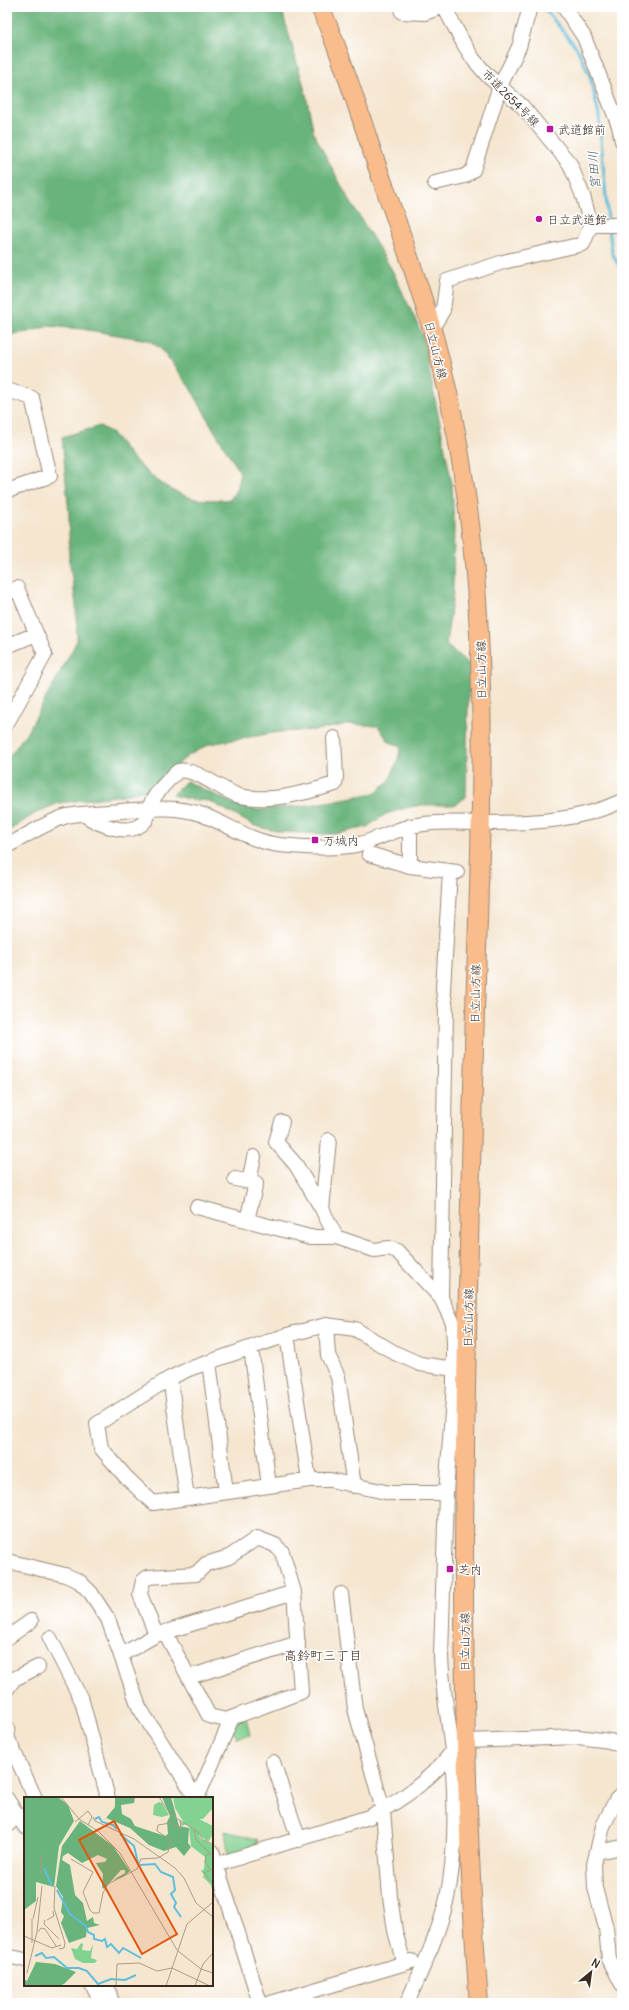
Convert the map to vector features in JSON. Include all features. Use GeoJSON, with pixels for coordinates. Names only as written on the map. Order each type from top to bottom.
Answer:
{"type":"FeatureCollection","features":[{"type":"Feature","properties":{"kind":"main road","name":"日立山方線"},"geometry":{"type":"LineString","coordinates":[[320,7],[395,216],[432,328],[450,408],[472,540],[481,662],[480,823],[460,1370],[464,1621],[458,1747],[479,2003]]}},
{"type":"Feature","properties":{"kind":"street"},"geometry":{"type":"LineString","coordinates":[[402,12],[425,13],[441,7]]}},
{"type":"Feature","properties":{"kind":"street","name":"市道2654号線"},"geometry":{"type":"LineString","coordinates":[[444,7],[474,60],[487,75],[534,119],[570,164],[595,225]]}},
{"type":"Feature","properties":{"kind":"street"},"geometry":{"type":"LineString","coordinates":[[435,183],[465,176],[473,170],[500,86],[519,47],[530,7]]}},
{"type":"Feature","properties":{"kind":"street"},"geometry":{"type":"LineString","coordinates":[[564,7],[584,37],[619,126],[622,141]]}},
{"type":"Feature","properties":{"kind":"street"},"geometry":{"type":"LineString","coordinates":[[432,328],[443,310],[447,281],[503,262],[583,244],[595,225],[619,225]]}},
{"type":"Feature","properties":{"kind":"street"},"geometry":{"type":"LineString","coordinates":[[7,390],[32,398],[50,476],[7,491]]}},
{"type":"Feature","properties":{"kind":"street"},"geometry":{"type":"LineString","coordinates":[[7,593],[17,588],[45,654],[7,723]]}},
{"type":"Feature","properties":{"kind":"street"},"geometry":{"type":"LineString","coordinates":[[7,646],[36,634]]}},
{"type":"Feature","properties":{"kind":"street"},"geometry":{"type":"LineString","coordinates":[[7,698],[25,690]]}},
{"type":"Feature","properties":{"kind":"street"},"geometry":{"type":"LineString","coordinates":[[149,809],[153,799],[178,771],[183,770],[194,773],[224,790],[257,799],[276,799],[335,784],[334,738]]}},
{"type":"Feature","properties":{"kind":"street"},"geometry":{"type":"LineString","coordinates":[[7,846],[53,822],[68,816],[149,809],[170,808],[186,810],[204,816],[254,839],[280,845],[347,846],[368,841],[410,826],[441,822],[523,822],[564,819],[597,811],[622,801]]}},
{"type":"Feature","properties":{"kind":"street"},"geometry":{"type":"LineString","coordinates":[[410,826],[410,866]]}},
{"type":"Feature","properties":{"kind":"street"},"geometry":{"type":"LineString","coordinates":[[370,854],[410,866],[453,872],[443,989],[446,1010],[441,1298]]}},
{"type":"Feature","properties":{"kind":"street"},"geometry":{"type":"LineString","coordinates":[[282,1122],[276,1142],[296,1165],[322,1209],[336,1237]]}},
{"type":"Feature","properties":{"kind":"street"},"geometry":{"type":"LineString","coordinates":[[322,1209],[329,1140]]}},
{"type":"Feature","properties":{"kind":"street"},"geometry":{"type":"LineString","coordinates":[[249,1182],[254,1157]]}},
{"type":"Feature","properties":{"kind":"street"},"geometry":{"type":"LineString","coordinates":[[235,1179],[256,1183],[247,1220]]}},
{"type":"Feature","properties":{"kind":"street"},"geometry":{"type":"LineString","coordinates":[[197,1207],[310,1237],[336,1237],[374,1250],[388,1248],[397,1251],[441,1298],[453,1323],[460,1370],[446,1493],[442,1677],[458,1747],[453,1857],[443,1913],[407,2003]]}},
{"type":"Feature","properties":{"kind":"street"},"geometry":{"type":"LineString","coordinates":[[446,1493],[390,1493],[330,1480],[309,1480],[153,1503],[125,1476],[101,1448],[97,1424],[170,1378],[209,1362],[287,1335],[326,1325],[355,1329],[410,1361],[460,1370]]}},
{"type":"Feature","properties":{"kind":"street"},"geometry":{"type":"LineString","coordinates":[[326,1325],[328,1355],[338,1377],[354,1486]]}},
{"type":"Feature","properties":{"kind":"street"},"geometry":{"type":"LineString","coordinates":[[287,1335],[309,1480]]}},
{"type":"Feature","properties":{"kind":"street"},"geometry":{"type":"LineString","coordinates":[[251,1348],[269,1486]]}},
{"type":"Feature","properties":{"kind":"street"},"geometry":{"type":"LineString","coordinates":[[209,1362],[226,1492]]}},
{"type":"Feature","properties":{"kind":"street"},"geometry":{"type":"LineString","coordinates":[[170,1378],[187,1498]]}},
{"type":"Feature","properties":{"kind":"street"},"geometry":{"type":"LineString","coordinates":[[257,1538],[275,1545],[282,1552],[294,1592],[301,1692],[226,1720],[209,1716],[189,1677],[160,1633],[140,1594],[143,1581],[148,1577],[196,1574],[206,1564],[229,1557],[257,1538]]}},
{"type":"Feature","properties":{"kind":"street"},"geometry":{"type":"LineString","coordinates":[[7,1561],[49,1571],[79,1581],[91,1593],[108,1619],[140,1707],[195,1797]]}},
{"type":"Feature","properties":{"kind":"street"},"geometry":{"type":"LineString","coordinates":[[122,1655],[160,1633],[294,1592]]}},
{"type":"Feature","properties":{"kind":"street"},"geometry":{"type":"LineString","coordinates":[[341,1594],[355,1709],[383,1810],[390,1897],[395,1931],[404,1964]]}},
{"type":"Feature","properties":{"kind":"street"},"geometry":{"type":"LineString","coordinates":[[443,1620],[464,1621]]}},
{"type":"Feature","properties":{"kind":"street"},"geometry":{"type":"LineString","coordinates":[[7,1638],[31,1621]]}},
{"type":"Feature","properties":{"kind":"street"},"geometry":{"type":"LineString","coordinates":[[50,1638],[82,1701],[108,1797]]}},
{"type":"Feature","properties":{"kind":"street"},"geometry":{"type":"LineString","coordinates":[[189,1677],[298,1643]]}},
{"type":"Feature","properties":{"kind":"street"},"geometry":{"type":"LineString","coordinates":[[7,1689],[14,1679],[38,1667]]}},
{"type":"Feature","properties":{"kind":"street"},"geometry":{"type":"LineString","coordinates":[[196,1797],[232,1718]]}},
{"type":"Feature","properties":{"kind":"street"},"geometry":{"type":"LineString","coordinates":[[7,1729],[8,1739],[35,1797]]}},
{"type":"Feature","properties":{"kind":"street"},"geometry":{"type":"LineString","coordinates":[[260,2003],[214,1866],[369,1817],[406,1796],[430,1776],[458,1747],[578,1737],[610,1741],[622,1746]]}},
{"type":"Feature","properties":{"kind":"street"},"geometry":{"type":"LineString","coordinates":[[273,1762],[299,1840]]}},
{"type":"Feature","properties":{"kind":"street"},"geometry":{"type":"LineString","coordinates":[[622,1794],[616,1800],[603,1826],[594,1864],[595,1888],[606,1928],[609,1959],[622,1984]]}},
{"type":"Feature","properties":{"kind":"street"},"geometry":{"type":"LineString","coordinates":[[7,1799],[23,1822],[7,1826]]}},
{"type":"Feature","properties":{"kind":"street"},"geometry":{"type":"LineString","coordinates":[[597,1852],[622,1847]]}},
{"type":"Feature","properties":{"kind":"street"},"geometry":{"type":"LineString","coordinates":[[7,1956],[24,1960]]}},
{"type":"Feature","properties":{"kind":"street"},"geometry":{"type":"LineString","coordinates":[[271,2003],[426,1957]]}},
{"type":"Feature","properties":{"kind":"street"},"geometry":{"type":"LineString","coordinates":[[93,1986],[103,2003]]}},
{"type":"Feature","properties":{"kind":"street"},"geometry":{"type":"LineString","coordinates":[[107,1986],[112,2003]]}},
{"type":"Feature","properties":{"kind":"green space"},"geometry":{"type":"Polygon","coordinates":[[[7,7],[281,7],[306,94],[314,134],[347,196],[392,270],[422,334],[452,484],[454,527],[453,594],[446,645],[469,664],[466,797],[454,805],[421,805],[406,808],[386,814],[367,827],[336,834],[321,834],[280,832],[255,826],[209,801],[189,799],[172,795],[186,781],[236,805],[257,810],[310,805],[375,793],[389,781],[398,760],[401,746],[389,742],[378,726],[349,724],[317,730],[279,732],[210,744],[189,755],[147,790],[123,795],[59,803],[36,813],[7,832],[7,760],[29,729],[77,641],[76,605],[69,557],[69,515],[62,437],[100,426],[114,436],[136,462],[150,475],[166,487],[197,499],[230,500],[236,490],[240,472],[191,389],[160,348],[148,340],[82,329],[49,326],[28,332],[7,335],[7,7]]]}},
{"type":"Feature","properties":{"kind":"green space"},"geometry":{"type":"Polygon","coordinates":[[[245,1713],[250,1735],[236,1738],[236,1733],[227,1730],[245,1713]]]}},
{"type":"Feature","properties":{"kind":"green space"},"geometry":{"type":"Polygon","coordinates":[[[225,1831],[257,1839],[259,1846],[229,1856],[225,1831]]]}},
{"type":"Feature","properties":{"kind":"waterway","name":"宮田川"},"geometry":{"type":"LineString","coordinates":[[543,7],[577,48],[590,76],[599,116],[608,221]]}},
{"type":"Feature","properties":{"kind":"waterway","name":"宮田川"},"geometry":{"type":"LineString","coordinates":[[609,228],[612,253],[622,272]]}},
{"type":"Feature","properties":{"kind":"place","name":"武道館前"},"geometry":{"type":"Point","coordinates":[550,129]}},
{"type":"Feature","properties":{"kind":"place","name":"日立武道館"},"geometry":{"type":"Point","coordinates":[539,219]}},
{"type":"Feature","properties":{"kind":"place","name":"万城内"},"geometry":{"type":"Point","coordinates":[315,840]}},
{"type":"Feature","properties":{"kind":"place","name":"芝内"},"geometry":{"type":"Point","coordinates":[450,1569]}},
{"type":"Feature","properties":{"kind":"district","name":"高鈴町三丁目"},"geometry":{"type":"Point","coordinates":[323,1655]}}]}
